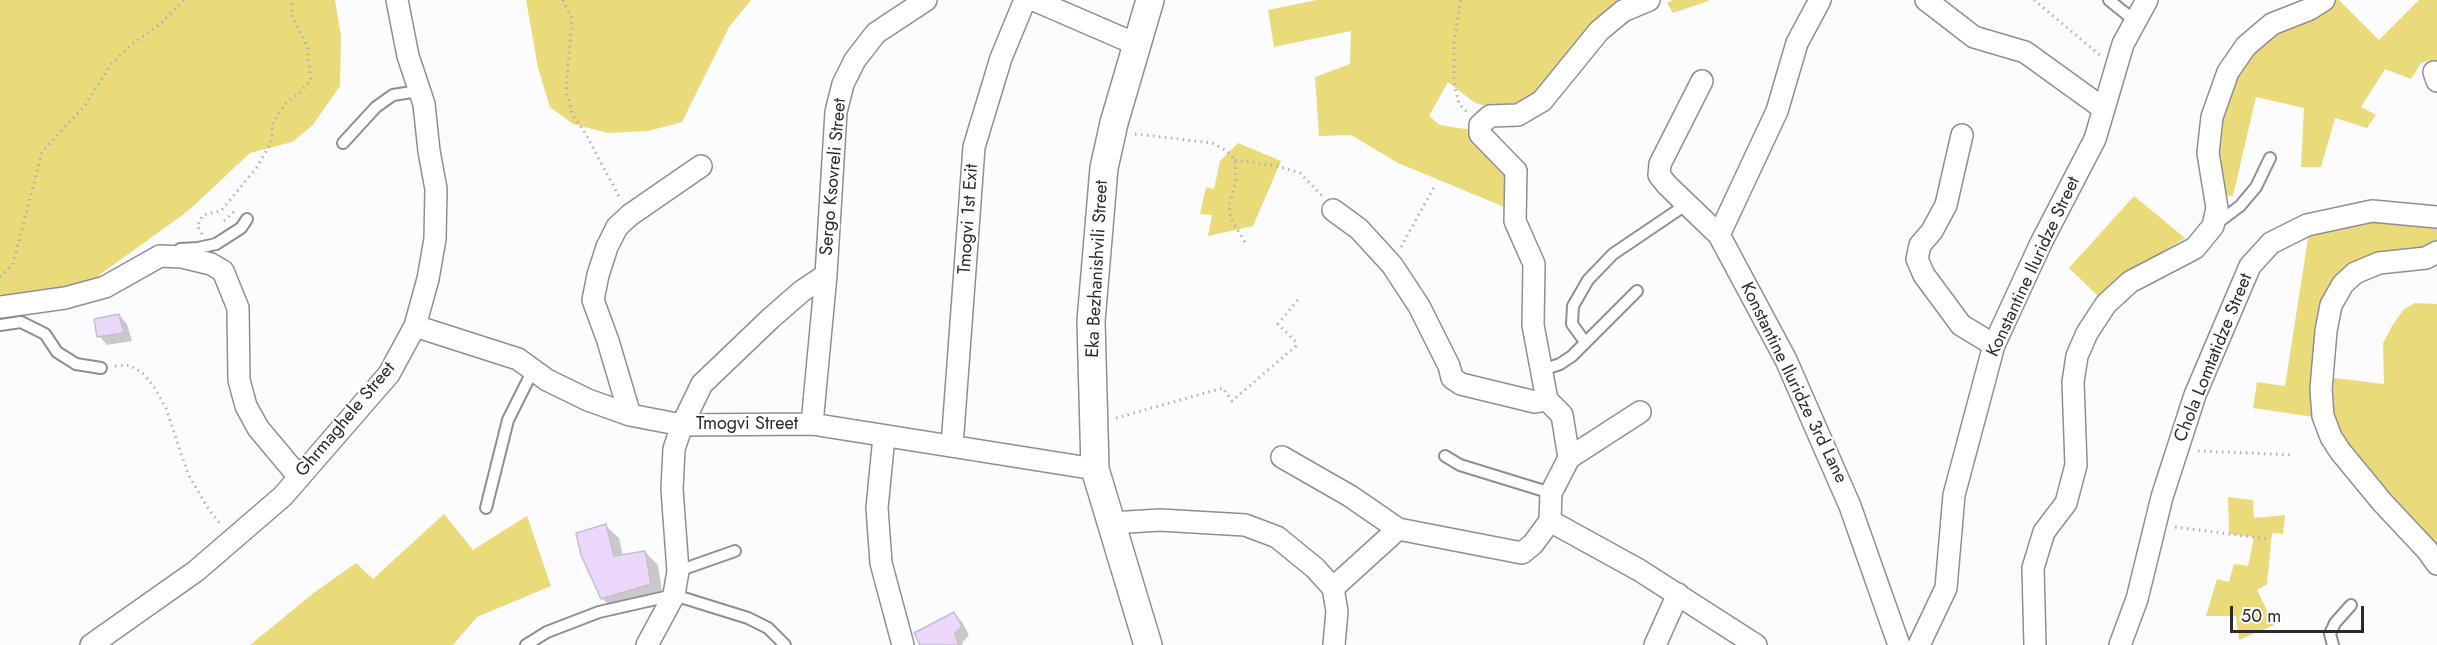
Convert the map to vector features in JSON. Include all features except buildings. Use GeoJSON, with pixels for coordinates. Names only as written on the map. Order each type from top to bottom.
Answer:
{"type":"FeatureCollection","features":[{"type":"Feature","properties":{"kind":"street","name":"Ghrmaghele Street"},"geometry":{"type":"LineString","coordinates":[[91,645],[196,571],[283,496],[389,374],[415,326],[428,279],[435,239],[436,189],[424,104],[408,56],[397,0]]}},
{"type":"Feature","properties":{"kind":"street","name":"Sergo Ksovreli Street"},"geometry":{"type":"LineString","coordinates":[[647,645],[674,595],[678,571],[672,489],[674,449],[682,425],[702,384],[771,318],[802,291],[826,275],[836,112],[843,84],[855,60],[876,33],[926,0]]}},
{"type":"Feature","properties":{"kind":"street","name":"Tmogvi 1st Exit"},"geometry":{"type":"LineString","coordinates":[[952,446],[974,147],[1001,58],[1025,0]]}},
{"type":"Feature","properties":{"kind":"street"},"geometry":{"type":"LineString","coordinates":[[1034,0],[1138,45]]}},
{"type":"Feature","properties":{"kind":"street","name":"Eka Bezhanishvili Street"},"geometry":{"type":"LineString","coordinates":[[1148,645],[1095,469],[1091,321],[1104,168],[1112,131],[1150,0]]}},
{"type":"Feature","properties":{"kind":"street"},"geometry":{"type":"LineString","coordinates":[[1569,458],[1562,415],[1547,400],[1533,325],[1534,264],[1515,221],[1516,171],[1480,134],[1480,125],[1490,116],[1518,115],[1542,101],[1599,31],[1623,11],[1649,0]]}},
{"type":"Feature","properties":{"kind":"street"},"geometry":{"type":"LineString","coordinates":[[1719,235],[1777,111],[1797,43],[1820,0]]}},
{"type":"Feature","properties":{"kind":"street"},"geometry":{"type":"LineString","coordinates":[[1926,0],[1974,37],[2025,52],[2104,109]]}},
{"type":"Feature","properties":{"kind":"street","name":"Konstantine Iluridze Street"},"geometry":{"type":"LineString","coordinates":[[1919,645],[1946,588],[1954,495],[1994,345],[2041,243],[2095,139],[2123,45],[2146,0]]}},
{"type":"Feature","properties":{"kind":"street"},"geometry":{"type":"LineString","coordinates":[[2035,645],[2033,568],[2044,532],[2066,503],[2076,465],[2073,382],[2077,356],[2087,333],[2106,304],[2130,282],[2195,248],[2213,226],[2217,208],[2208,153],[2212,117],[2228,72],[2246,46],[2272,24],[2310,9],[2324,0]]}},
{"type":"Feature","properties":{"kind":"street","name":"Konstantine Iluridze 3rd Lane"},"geometry":{"type":"LineString","coordinates":[[1702,81],[1660,164],[1659,175],[1719,235],[1786,360],[1850,506],[1899,645]]}},
{"type":"Feature","properties":{"kind":"street"},"geometry":{"type":"LineString","coordinates":[[1962,135],[1946,205],[1932,231],[1920,245],[1917,258],[1924,275],[1961,325],[1994,345]]}},
{"type":"Feature","properties":{"kind":"street"},"geometry":{"type":"LineString","coordinates":[[630,415],[593,300],[607,247],[617,227],[630,215],[701,166]]}},
{"type":"Feature","properties":{"kind":"street"},"geometry":{"type":"LineString","coordinates":[[1333,210],[1359,229],[1392,265],[1419,306],[1449,366],[1452,378],[1461,384],[1534,402],[1547,400]]}},
{"type":"Feature","properties":{"kind":"street","name":"Chola Lomtatidze Street"},"geometry":{"type":"LineString","coordinates":[[2120,645],[2137,599],[2155,525],[2195,395],[2250,266],[2271,243],[2307,225],[2372,211],[2437,217]]}},
{"type":"Feature","properties":{"kind":"street"},"geometry":{"type":"LineString","coordinates":[[2437,252],[2426,258],[2379,262],[2355,273],[2343,284],[2331,305],[2327,322],[2321,389],[2323,416],[2331,437],[2340,451],[2437,564]]}},
{"type":"Feature","properties":{"kind":"street"},"geometry":{"type":"LineString","coordinates":[[0,307],[65,297],[105,287],[160,256],[182,257],[211,264],[223,271],[238,308],[239,380],[246,406],[258,428],[299,477]]}},
{"type":"Feature","properties":{"kind":"street"},"geometry":{"type":"LineString","coordinates":[[812,424],[826,275]]}},
{"type":"Feature","properties":{"kind":"street","name":"Tmogvi Street"},"geometry":{"type":"LineString","coordinates":[[415,326],[518,358],[547,380],[588,400],[630,415],[682,425],[812,424],[1095,469]]}},
{"type":"Feature","properties":{"kind":"street"},"geometry":{"type":"LineString","coordinates":[[1282,457],[1350,496],[1398,529],[1522,553],[1550,521],[1551,493],[1569,458],[1640,412]]}},
{"type":"Feature","properties":{"kind":"street"},"geometry":{"type":"LineString","coordinates":[[884,437],[877,508],[881,563],[903,645]]}},
{"type":"Feature","properties":{"kind":"street"},"geometry":{"type":"LineString","coordinates":[[1111,523],[1160,520],[1245,525],[1277,537],[1315,568],[1333,588],[1336,611],[1334,645]]}},
{"type":"Feature","properties":{"kind":"street"},"geometry":{"type":"LineString","coordinates":[[1550,521],[1639,570],[1756,645]]}},
{"type":"Feature","properties":{"kind":"street"},"geometry":{"type":"LineString","coordinates":[[1333,588],[1398,529]]}},
{"type":"Feature","properties":{"kind":"street"},"geometry":{"type":"LineString","coordinates":[[1655,645],[1678,594]]}},
{"type":"Feature","properties":{"kind":"lane"},"geometry":{"type":"LineString","coordinates":[[2109,0],[2135,21]]}},
{"type":"Feature","properties":{"kind":"lane"},"geometry":{"type":"LineString","coordinates":[[343,143],[376,107],[393,95],[418,91]]}},
{"type":"Feature","properties":{"kind":"lane"},"geometry":{"type":"LineString","coordinates":[[2213,226],[2240,206],[2256,187],[2270,158]]}},
{"type":"Feature","properties":{"kind":"lane"},"geometry":{"type":"LineString","coordinates":[[1585,342],[1572,324],[1574,306],[1588,280],[1613,254],[1687,204]]}},
{"type":"Feature","properties":{"kind":"lane"},"geometry":{"type":"LineString","coordinates":[[160,256],[178,249],[216,244],[241,228],[247,219]]}},
{"type":"Feature","properties":{"kind":"lane"},"geometry":{"type":"LineString","coordinates":[[1542,370],[1560,364],[1637,291]]}},
{"type":"Feature","properties":{"kind":"lane"},"geometry":{"type":"LineString","coordinates":[[0,325],[21,322],[45,334],[57,352],[76,364],[101,368]]}},
{"type":"Feature","properties":{"kind":"lane"},"geometry":{"type":"LineString","coordinates":[[486,508],[508,420],[533,370]]}},
{"type":"Feature","properties":{"kind":"lane"},"geometry":{"type":"LineString","coordinates":[[1445,456],[1460,465],[1551,493]]}},
{"type":"Feature","properties":{"kind":"lane"},"geometry":{"type":"LineString","coordinates":[[678,571],[735,551]]}},
{"type":"Feature","properties":{"kind":"lane"},"geometry":{"type":"LineString","coordinates":[[526,645],[547,632],[599,612],[674,595],[748,618],[768,628],[785,645]]}},
{"type":"Feature","properties":{"kind":"lane"},"geometry":{"type":"LineString","coordinates":[[2334,645],[2330,634],[2335,623],[2351,605]]}},
{"type":"Feature","properties":{"kind":"path"},"geometry":{"type":"LineString","coordinates":[[0,277],[13,264],[42,152],[85,105],[112,63],[132,44],[160,24],[184,0]]}},
{"type":"Feature","properties":{"kind":"path"},"geometry":{"type":"LineString","coordinates":[[210,232],[203,234],[196,226],[203,215],[221,211],[257,167],[271,143],[273,123],[286,103],[300,93],[311,79],[307,46],[292,16],[291,0]]}},
{"type":"Feature","properties":{"kind":"path"},"geometry":{"type":"LineString","coordinates":[[563,0],[572,19],[566,90],[573,116],[584,130],[630,215]]}},
{"type":"Feature","properties":{"kind":"path"},"geometry":{"type":"LineString","coordinates":[[1461,0],[1454,41],[1454,83],[1459,104],[1480,125]]}},
{"type":"Feature","properties":{"kind":"path"},"geometry":{"type":"LineString","coordinates":[[2034,0],[2116,69]]}},
{"type":"Feature","properties":{"kind":"path"},"geometry":{"type":"LineString","coordinates":[[1112,131],[1212,143],[1227,151],[1235,160],[1236,182],[1228,205],[1233,225],[1246,244]]}},
{"type":"Feature","properties":{"kind":"path"},"geometry":{"type":"LineString","coordinates":[[1235,160],[1300,172],[1333,210]]}},
{"type":"Feature","properties":{"kind":"path"},"geometry":{"type":"LineString","coordinates":[[1392,265],[1434,187]]}},
{"type":"Feature","properties":{"kind":"path"},"geometry":{"type":"LineString","coordinates":[[224,222],[229,215],[240,208],[248,211],[247,219]]}},
{"type":"Feature","properties":{"kind":"path"},"geometry":{"type":"LineString","coordinates":[[1094,424],[1222,388],[1232,401],[1296,346],[1295,340],[1278,324],[1300,297]]}},
{"type":"Feature","properties":{"kind":"path"},"geometry":{"type":"LineString","coordinates":[[101,368],[129,365],[144,374],[166,408],[188,474],[207,508],[233,539]]}},
{"type":"Feature","properties":{"kind":"path"},"geometry":{"type":"LineString","coordinates":[[2178,450],[2294,455]]}},
{"type":"Feature","properties":{"kind":"path"},"geometry":{"type":"LineString","coordinates":[[2155,525],[2268,538]]}},
{"type":"Feature","properties":{"kind":"shaded area"},"geometry":{"type":"Polygon","coordinates":[[[0,0],[335,0],[341,36],[340,86],[312,126],[292,142],[250,153],[188,211],[91,281],[0,301],[0,0]]]}},
{"type":"Feature","properties":{"kind":"shaded area"},"geometry":{"type":"Polygon","coordinates":[[[526,0],[751,0],[729,27],[682,122],[648,131],[608,133],[573,124],[550,107],[538,68],[526,0]]]}},
{"type":"Feature","properties":{"kind":"shaded area"},"geometry":{"type":"Polygon","coordinates":[[[1317,0],[1623,0],[1610,7],[1537,93],[1520,104],[1494,108],[1475,103],[1448,82],[1429,116],[1440,125],[1471,130],[1513,172],[1507,208],[1398,163],[1351,135],[1319,136],[1315,77],[1350,64],[1351,31],[1274,47],[1268,10],[1317,0]]]}},
{"type":"Feature","properties":{"kind":"shaded area"},"geometry":{"type":"Polygon","coordinates":[[[1673,0],[1711,0],[1673,13],[1667,3],[1673,0]]]}},
{"type":"Feature","properties":{"kind":"shaded area"},"geometry":{"type":"Polygon","coordinates":[[[2334,0],[2339,0],[2379,40],[2419,0],[2437,0],[2437,63],[2430,60],[2421,63],[2411,79],[2385,69],[2361,107],[2376,115],[2367,128],[2335,118],[2321,167],[2301,167],[2304,108],[2256,97],[2233,196],[2223,195],[2216,151],[2217,121],[2230,88],[2265,37],[2334,0]]]}},
{"type":"Feature","properties":{"kind":"shaded area"},"geometry":{"type":"Polygon","coordinates":[[[1238,143],[1281,161],[1253,226],[1208,236],[1212,215],[1200,214],[1206,187],[1214,189],[1220,161],[1238,143]]]}},
{"type":"Feature","properties":{"kind":"shaded area"},"geometry":{"type":"Polygon","coordinates":[[[2134,196],[2185,238],[2114,281],[2098,296],[2069,268],[2134,196]]]}},
{"type":"Feature","properties":{"kind":"shaded area"},"geometry":{"type":"Polygon","coordinates":[[[2368,217],[2430,223],[2437,228],[2437,246],[2377,256],[2320,317],[2311,374],[2314,417],[2253,408],[2257,382],[2285,386],[2309,232],[2368,217]]]}},
{"type":"Feature","properties":{"kind":"shaded area"},"geometry":{"type":"Polygon","coordinates":[[[2415,303],[2437,304],[2437,554],[2337,437],[2327,377],[2384,384],[2383,343],[2404,309],[2415,303]]]}},
{"type":"Feature","properties":{"kind":"shaded area"},"geometry":{"type":"Polygon","coordinates":[[[2228,497],[2253,500],[2254,518],[2285,515],[2283,534],[2272,533],[2267,584],[2257,590],[2274,625],[2239,640],[2236,616],[2206,616],[2217,579],[2229,582],[2234,564],[2248,566],[2254,537],[2229,534],[2228,497]]]}},
{"type":"Feature","properties":{"kind":"shaded area"},"geometry":{"type":"Polygon","coordinates":[[[444,514],[473,550],[527,516],[551,586],[477,617],[453,645],[250,645],[315,592],[356,563],[373,579],[444,514]]]}}]}
